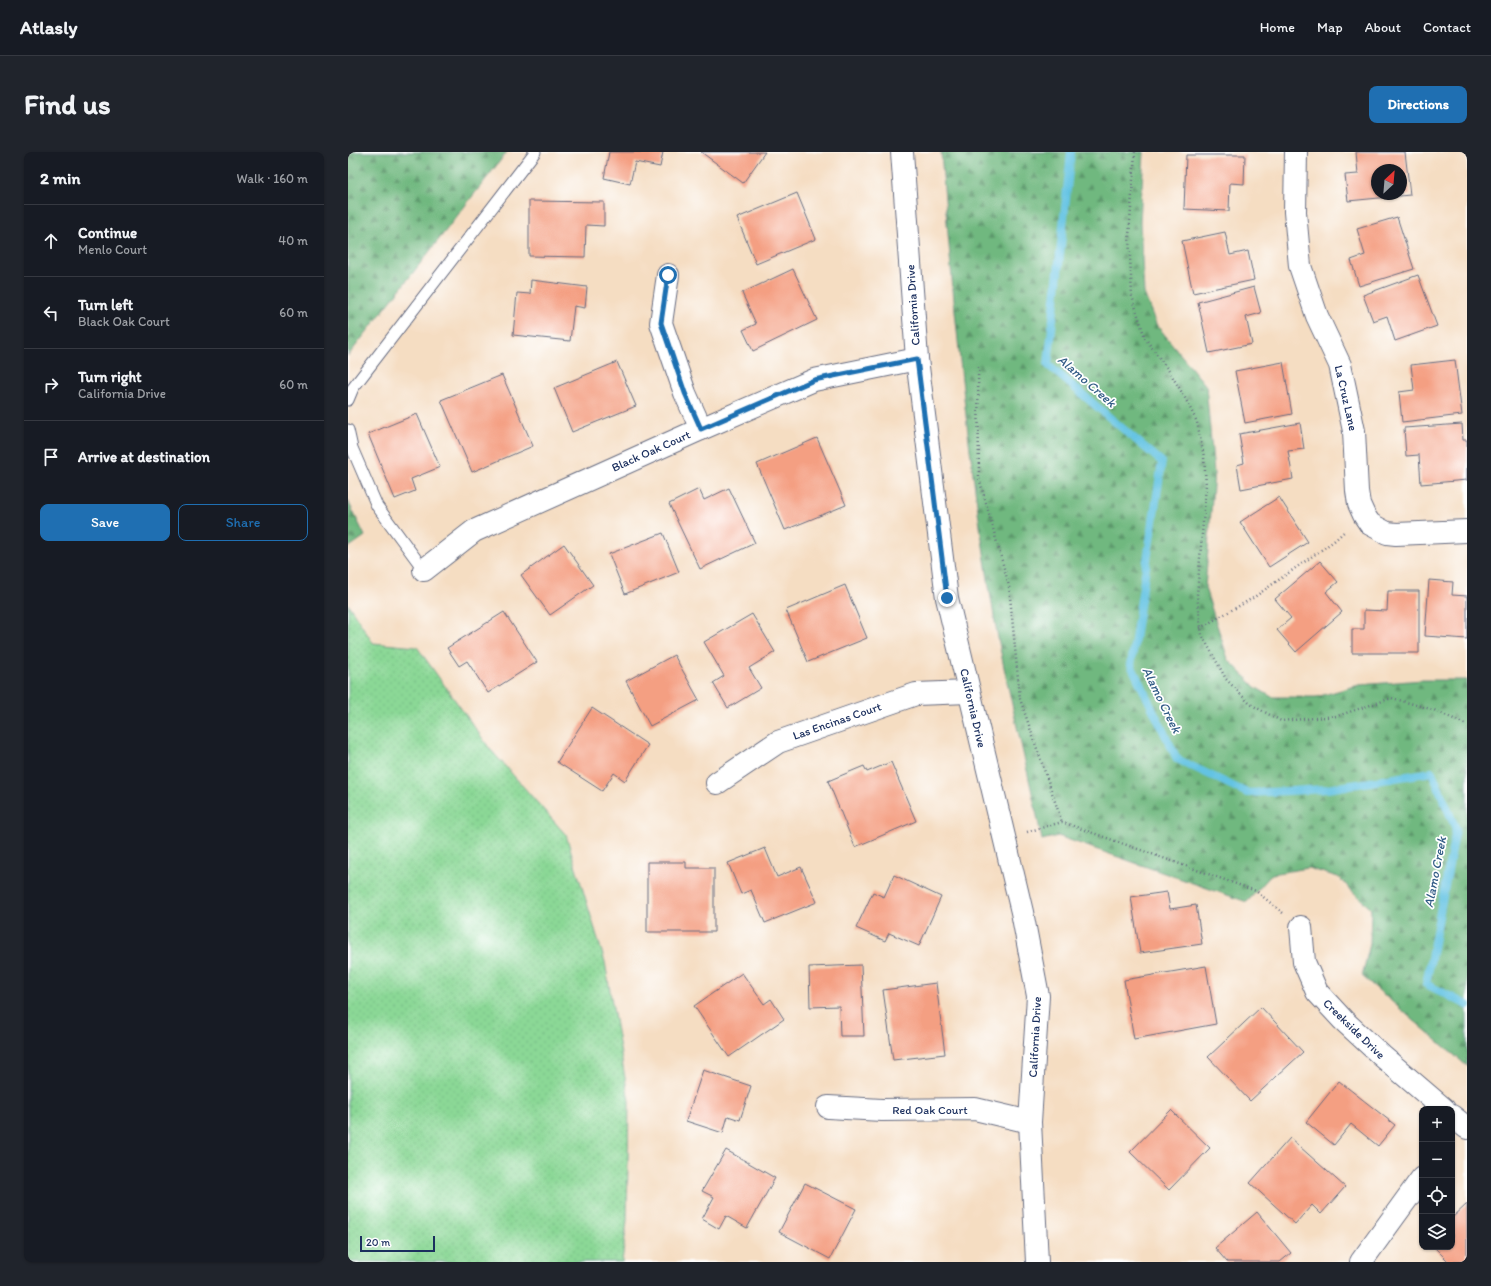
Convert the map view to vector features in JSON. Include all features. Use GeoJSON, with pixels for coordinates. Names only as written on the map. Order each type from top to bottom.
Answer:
{"type":"FeatureCollection","features":[{"type":"Feature","properties":{"kind":"street","name":"California Drive"},"geometry":{"type":"LineString","coordinates":[[902,152],[917,359],[947,598],[1022,912],[1038,996],[1030,1122],[1037,1262]]}},
{"type":"Feature","properties":{"kind":"street","name":"La Cruz Lane"},"geometry":{"type":"LineString","coordinates":[[1296,152],[1295,212],[1300,266],[1317,316],[1340,365],[1354,431],[1359,504],[1370,524],[1387,533],[1396,534],[1467,531]]}},
{"type":"Feature","properties":{"kind":"street"},"geometry":{"type":"LineString","coordinates":[[668,275],[661,323],[685,393],[701,429]]}},
{"type":"Feature","properties":{"kind":"street","name":"Black Oak Court"},"geometry":{"type":"LineString","coordinates":[[424,570],[474,531],[814,380],[917,359]]}},
{"type":"Feature","properties":{"kind":"street","name":"Las Encinas Court"},"geometry":{"type":"LineString","coordinates":[[717,783],[778,742],[916,694],[969,692]]}},
{"type":"Feature","properties":{"kind":"street","name":"Creekside Drive"},"geometry":{"type":"LineString","coordinates":[[1301,926],[1304,962],[1317,992],[1343,1020],[1440,1106]]}},
{"type":"Feature","properties":{"kind":"street","name":"Red Oak Court"},"geometry":{"type":"LineString","coordinates":[[828,1107],[882,1110],[975,1109],[1030,1122]]}},
{"type":"Feature","properties":{"kind":"street"},"geometry":{"type":"LineString","coordinates":[[1361,1262],[1419,1182]]}},
{"type":"Feature","properties":{"kind":"lane"},"geometry":{"type":"LineString","coordinates":[[348,400],[353,388],[535,152]]}},
{"type":"Feature","properties":{"kind":"lane"},"geometry":{"type":"LineString","coordinates":[[348,430],[352,448],[377,506],[424,570]]}},
{"type":"Feature","properties":{"kind":"path"},"geometry":{"type":"LineString","coordinates":[[1135,152],[1129,236],[1132,296],[1145,338],[1169,371],[1197,422],[1204,457],[1206,485],[1197,595],[1200,628],[1202,635],[1226,678],[1250,704],[1281,721],[1337,716],[1392,698],[1434,710],[1467,725]]}},
{"type":"Feature","properties":{"kind":"path"},"geometry":{"type":"LineString","coordinates":[[978,367],[979,478],[1009,586],[1020,699],[1062,822]]}},
{"type":"Feature","properties":{"kind":"path"},"geometry":{"type":"LineString","coordinates":[[1200,628],[1253,598],[1334,541],[1364,515]]}},
{"type":"Feature","properties":{"kind":"path"},"geometry":{"type":"LineString","coordinates":[[1004,838],[1062,822],[1256,891],[1301,926]]}},
{"type":"Feature","properties":{"kind":"green space"},"geometry":{"type":"Polygon","coordinates":[[[348,152],[507,152],[348,356],[348,152]]]}},
{"type":"Feature","properties":{"kind":"green space"},"geometry":{"type":"Polygon","coordinates":[[[941,152],[1144,152],[1140,222],[1144,293],[1156,324],[1206,386],[1214,473],[1205,588],[1228,659],[1255,687],[1272,697],[1316,697],[1359,685],[1422,680],[1467,680],[1467,1066],[1362,976],[1370,944],[1371,909],[1338,877],[1308,868],[1272,874],[1247,902],[1058,836],[1042,840],[1000,650],[973,478],[950,261],[941,152]]]}},
{"type":"Feature","properties":{"kind":"green space"},"geometry":{"type":"Polygon","coordinates":[[[348,501],[365,536],[348,548],[348,501]]]}},
{"type":"Feature","properties":{"kind":"green space"},"geometry":{"type":"Polygon","coordinates":[[[348,604],[373,643],[417,647],[490,749],[566,835],[605,962],[629,1101],[627,1220],[622,1262],[348,1262],[348,604]]]}},
{"type":"Feature","properties":{"kind":"building"},"geometry":{"type":"Polygon","coordinates":[[[609,152],[663,152],[660,167],[635,162],[630,184],[604,178],[609,152]]]}},
{"type":"Feature","properties":{"kind":"building"},"geometry":{"type":"Polygon","coordinates":[[[701,152],[765,152],[743,183],[701,152]]]}},
{"type":"Feature","properties":{"kind":"building"},"geometry":{"type":"Polygon","coordinates":[[[1356,152],[1405,152],[1406,164],[1371,164],[1371,199],[1348,201],[1345,175],[1358,174],[1356,152]]]}},
{"type":"Feature","properties":{"kind":"building"},"geometry":{"type":"Polygon","coordinates":[[[1186,155],[1245,155],[1244,184],[1230,183],[1229,211],[1184,209],[1186,155]]]}},
{"type":"Feature","properties":{"kind":"building"},"geometry":{"type":"Polygon","coordinates":[[[1407,169],[1410,195],[1407,195],[1407,169]]]}},
{"type":"Feature","properties":{"kind":"building"},"geometry":{"type":"Polygon","coordinates":[[[797,193],[816,239],[756,264],[737,218],[797,193]]]}},
{"type":"Feature","properties":{"kind":"building"},"geometry":{"type":"Polygon","coordinates":[[[529,201],[604,202],[604,226],[586,225],[585,257],[529,256],[529,201]]]}},
{"type":"Feature","properties":{"kind":"building"},"geometry":{"type":"Polygon","coordinates":[[[1397,217],[1414,269],[1359,286],[1351,260],[1365,255],[1357,229],[1397,217]]]}},
{"type":"Feature","properties":{"kind":"building"},"geometry":{"type":"Polygon","coordinates":[[[1225,232],[1230,255],[1248,251],[1254,280],[1193,293],[1182,241],[1225,232]]]}},
{"type":"Feature","properties":{"kind":"building"},"geometry":{"type":"Polygon","coordinates":[[[793,269],[817,320],[753,351],[743,330],[756,324],[742,293],[793,269]]]}},
{"type":"Feature","properties":{"kind":"building"},"geometry":{"type":"Polygon","coordinates":[[[1418,275],[1437,326],[1395,341],[1387,316],[1373,321],[1363,295],[1418,275]]]}},
{"type":"Feature","properties":{"kind":"building"},"geometry":{"type":"Polygon","coordinates":[[[531,280],[587,287],[585,308],[574,306],[570,341],[513,335],[517,293],[530,294],[531,280]]]}},
{"type":"Feature","properties":{"kind":"building"},"geometry":{"type":"Polygon","coordinates":[[[1254,287],[1261,313],[1246,317],[1252,344],[1209,353],[1198,302],[1254,287]]]}},
{"type":"Feature","properties":{"kind":"building"},"geometry":{"type":"Polygon","coordinates":[[[1455,360],[1462,415],[1402,422],[1399,392],[1414,390],[1411,365],[1455,360]]]}},
{"type":"Feature","properties":{"kind":"building"},"geometry":{"type":"Polygon","coordinates":[[[617,362],[636,406],[572,432],[554,388],[617,362]]]}},
{"type":"Feature","properties":{"kind":"building"},"geometry":{"type":"Polygon","coordinates":[[[1283,362],[1292,414],[1245,423],[1235,371],[1283,362]]]}},
{"type":"Feature","properties":{"kind":"building"},"geometry":{"type":"Polygon","coordinates":[[[502,375],[533,446],[472,472],[441,400],[502,375]]]}},
{"type":"Feature","properties":{"kind":"building"},"geometry":{"type":"Polygon","coordinates":[[[417,414],[440,467],[411,479],[415,491],[395,499],[368,434],[417,414]]]}},
{"type":"Feature","properties":{"kind":"building"},"geometry":{"type":"Polygon","coordinates":[[[1300,423],[1304,449],[1288,451],[1293,479],[1241,489],[1237,465],[1244,463],[1239,434],[1300,423]]]}},
{"type":"Feature","properties":{"kind":"building"},"geometry":{"type":"Polygon","coordinates":[[[1462,424],[1463,440],[1467,440],[1467,480],[1421,484],[1419,455],[1406,456],[1404,428],[1462,424]]]}},
{"type":"Feature","properties":{"kind":"building"},"geometry":{"type":"Polygon","coordinates":[[[817,438],[846,505],[785,530],[757,464],[817,438]]]}},
{"type":"Feature","properties":{"kind":"building"},"geometry":{"type":"Polygon","coordinates":[[[729,488],[755,543],[700,569],[669,504],[699,489],[704,500],[729,488]]]}},
{"type":"Feature","properties":{"kind":"building"},"geometry":{"type":"Polygon","coordinates":[[[1279,497],[1308,542],[1269,567],[1240,522],[1279,497]]]}},
{"type":"Feature","properties":{"kind":"building"},"geometry":{"type":"Polygon","coordinates":[[[663,533],[679,572],[625,594],[609,554],[663,533]]]}},
{"type":"Feature","properties":{"kind":"building"},"geometry":{"type":"Polygon","coordinates":[[[564,544],[593,585],[550,615],[521,575],[564,544]]]}},
{"type":"Feature","properties":{"kind":"building"},"geometry":{"type":"Polygon","coordinates":[[[1320,561],[1338,582],[1326,592],[1342,612],[1296,652],[1277,630],[1291,618],[1275,599],[1320,561]]]}},
{"type":"Feature","properties":{"kind":"building"},"geometry":{"type":"Polygon","coordinates":[[[1429,580],[1453,582],[1452,595],[1467,596],[1467,639],[1425,636],[1429,580]]]}},
{"type":"Feature","properties":{"kind":"building"},"geometry":{"type":"Polygon","coordinates":[[[845,585],[867,638],[808,662],[786,610],[845,585]]]}},
{"type":"Feature","properties":{"kind":"building"},"geometry":{"type":"Polygon","coordinates":[[[1388,591],[1419,591],[1419,653],[1352,653],[1352,629],[1364,629],[1364,610],[1387,611],[1388,591]]]}},
{"type":"Feature","properties":{"kind":"building"},"geometry":{"type":"Polygon","coordinates":[[[504,612],[537,662],[488,693],[467,661],[459,666],[447,648],[504,612]]]}},
{"type":"Feature","properties":{"kind":"building"},"geometry":{"type":"Polygon","coordinates":[[[752,614],[775,652],[749,668],[761,688],[728,708],[713,683],[724,676],[704,642],[752,614]]]}},
{"type":"Feature","properties":{"kind":"building"},"geometry":{"type":"Polygon","coordinates":[[[674,655],[699,700],[650,726],[626,681],[674,655]]]}},
{"type":"Feature","properties":{"kind":"building"},"geometry":{"type":"Polygon","coordinates":[[[592,708],[648,745],[625,781],[614,773],[602,791],[557,762],[592,708]]]}},
{"type":"Feature","properties":{"kind":"building"},"geometry":{"type":"Polygon","coordinates":[[[891,762],[916,821],[855,847],[828,781],[864,766],[867,772],[891,762]]]}},
{"type":"Feature","properties":{"kind":"building"},"geometry":{"type":"Polygon","coordinates":[[[765,848],[777,877],[801,867],[817,902],[765,923],[751,890],[741,894],[728,863],[765,848]]]}},
{"type":"Feature","properties":{"kind":"building"},"geometry":{"type":"Polygon","coordinates":[[[647,862],[686,862],[686,868],[714,868],[714,932],[647,932],[647,862]]]}},
{"type":"Feature","properties":{"kind":"building"},"geometry":{"type":"Polygon","coordinates":[[[894,875],[941,897],[919,946],[889,933],[885,941],[856,928],[873,892],[884,897],[894,875]]]}},
{"type":"Feature","properties":{"kind":"building"},"geometry":{"type":"Polygon","coordinates":[[[1167,892],[1170,909],[1196,905],[1202,944],[1140,953],[1131,897],[1167,892]]]}},
{"type":"Feature","properties":{"kind":"building"},"geometry":{"type":"Polygon","coordinates":[[[861,965],[864,1036],[840,1036],[839,1006],[810,1007],[809,967],[861,965]]]}},
{"type":"Feature","properties":{"kind":"building"},"geometry":{"type":"Polygon","coordinates":[[[1206,966],[1216,1024],[1134,1039],[1124,980],[1206,966]]]}},
{"type":"Feature","properties":{"kind":"building"},"geometry":{"type":"Polygon","coordinates":[[[742,973],[764,1004],[771,999],[784,1019],[729,1057],[694,1006],[742,973]]]}},
{"type":"Feature","properties":{"kind":"building"},"geometry":{"type":"Polygon","coordinates":[[[936,983],[945,1054],[893,1060],[883,990],[936,983]]]}},
{"type":"Feature","properties":{"kind":"building"},"geometry":{"type":"Polygon","coordinates":[[[1261,1007],[1303,1052],[1250,1101],[1208,1057],[1261,1007]]]}},
{"type":"Feature","properties":{"kind":"building"},"geometry":{"type":"Polygon","coordinates":[[[703,1070],[751,1086],[740,1120],[728,1116],[723,1133],[686,1121],[703,1070]]]}},
{"type":"Feature","properties":{"kind":"building"},"geometry":{"type":"Polygon","coordinates":[[[1339,1081],[1395,1125],[1378,1146],[1351,1124],[1334,1145],[1306,1122],[1339,1081]]]}},
{"type":"Feature","properties":{"kind":"building"},"geometry":{"type":"Polygon","coordinates":[[[1171,1110],[1210,1148],[1169,1190],[1130,1152],[1171,1110]]]}},
{"type":"Feature","properties":{"kind":"building"},"geometry":{"type":"Polygon","coordinates":[[[1290,1138],[1345,1187],[1321,1214],[1312,1205],[1295,1224],[1250,1183],[1290,1138]]]}},
{"type":"Feature","properties":{"kind":"building"},"geometry":{"type":"Polygon","coordinates":[[[726,1150],[775,1178],[747,1228],[726,1216],[719,1229],[702,1219],[714,1197],[702,1191],[726,1150]]]}},
{"type":"Feature","properties":{"kind":"building"},"geometry":{"type":"Polygon","coordinates":[[[805,1183],[856,1209],[830,1259],[779,1232],[805,1183]]]}},
{"type":"Feature","properties":{"kind":"building"},"geometry":{"type":"Polygon","coordinates":[[[1467,1204],[1467,1262],[1449,1262],[1437,1250],[1455,1250],[1455,1215],[1467,1204]]]}},
{"type":"Feature","properties":{"kind":"building"},"geometry":{"type":"Polygon","coordinates":[[[1257,1212],[1291,1253],[1280,1262],[1227,1262],[1215,1248],[1257,1212]]]}},
{"type":"Feature","properties":{"kind":"waterway","name":"Alamo Creek"},"geometry":{"type":"LineString","coordinates":[[1071,152],[1048,365],[1162,462],[1131,665],[1177,759],[1247,793],[1327,789],[1432,772],[1456,829],[1426,984],[1467,1005]]}},
{"type":"Feature","properties":{"kind":"route"},"geometry":{"type":"LineString","coordinates":[[668,275],[661,323],[685,393],[701,429],[814,380],[917,359],[947,598]]}}]}
